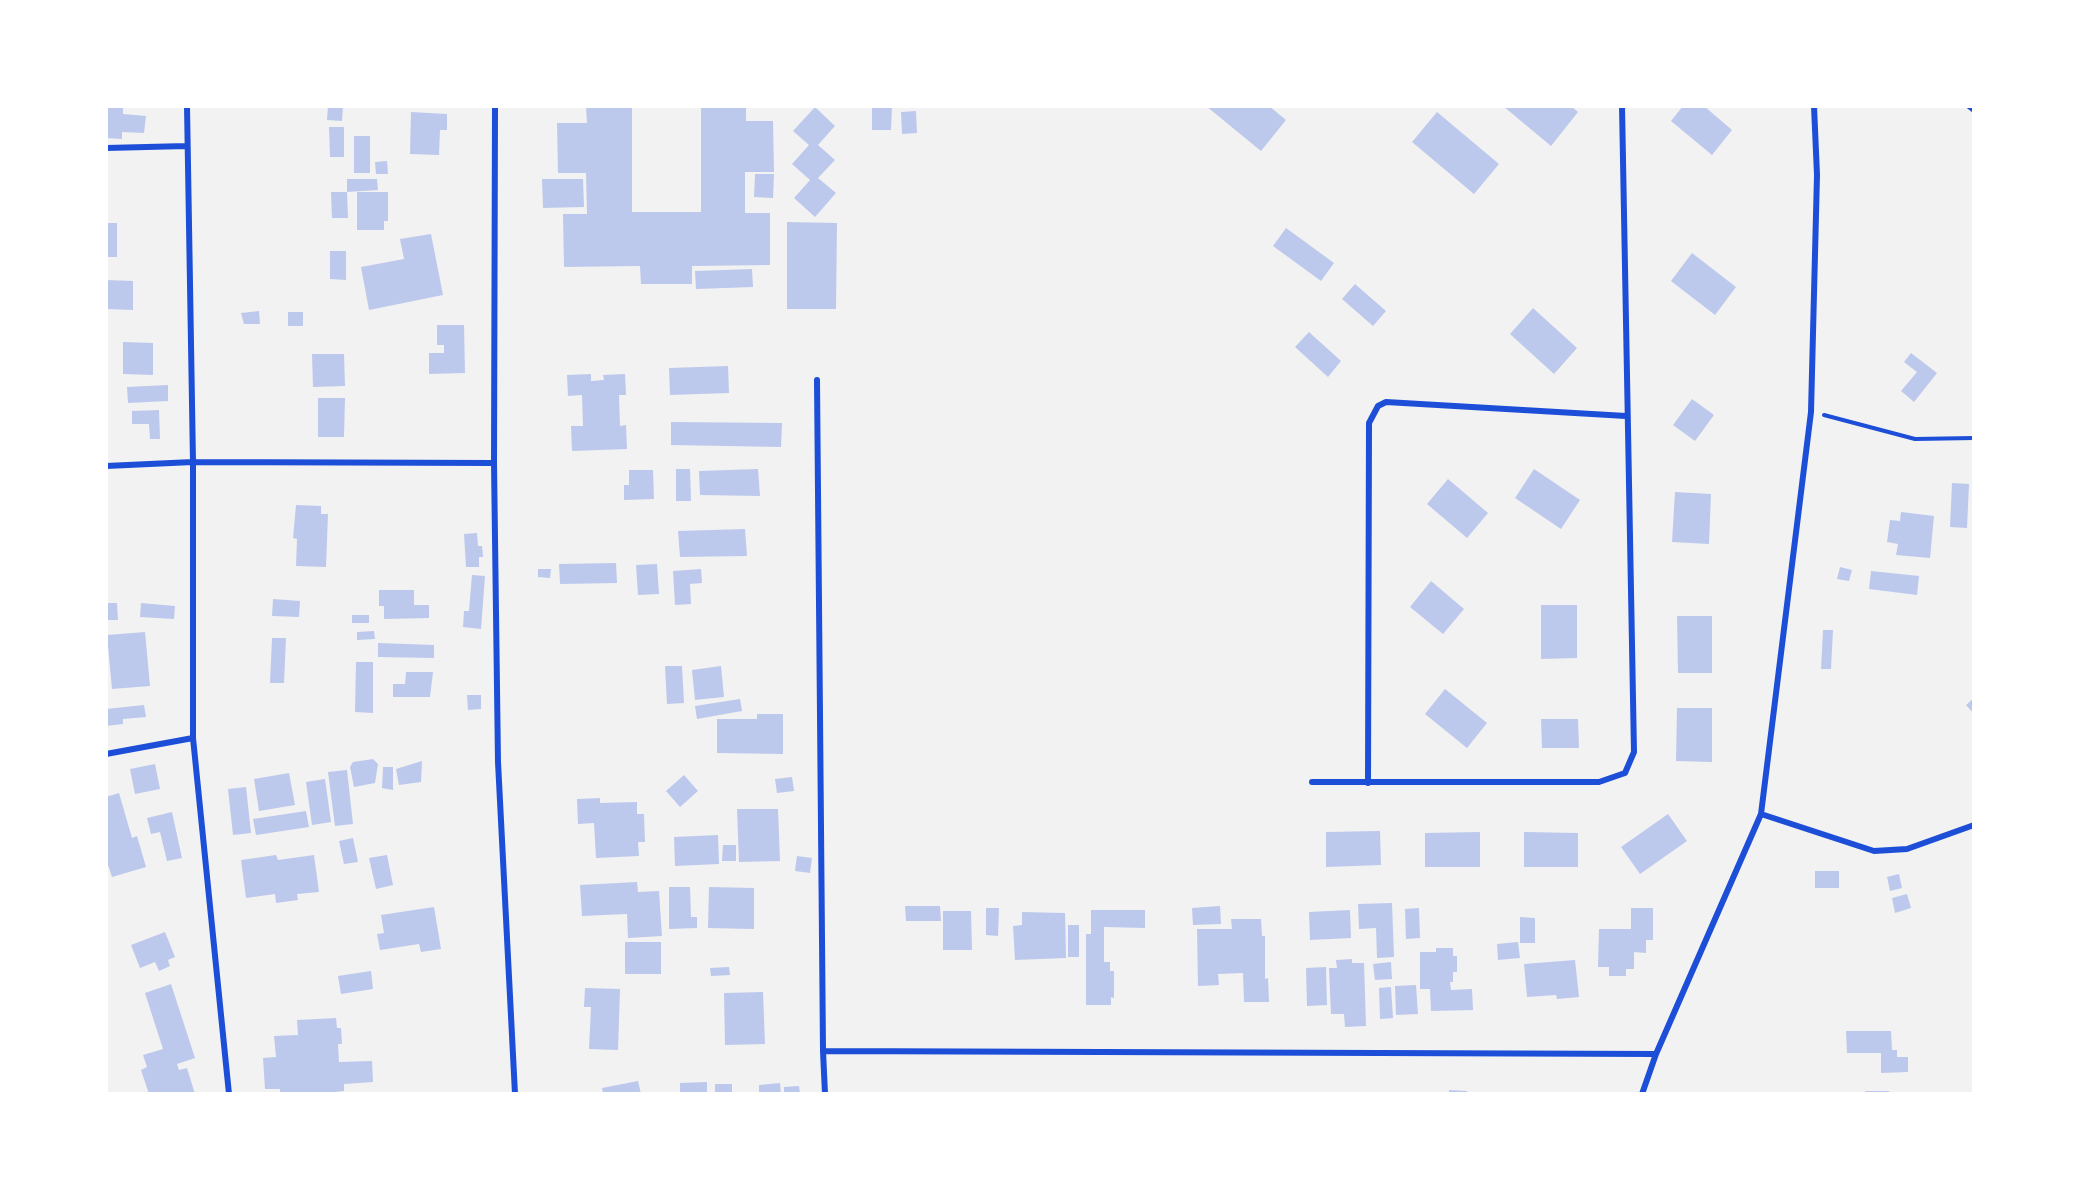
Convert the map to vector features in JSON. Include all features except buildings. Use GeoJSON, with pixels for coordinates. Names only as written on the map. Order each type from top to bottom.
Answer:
{"type":"FeatureCollection","features":[{"type":"Feature","properties":{"kind":"street"},"geometry":{"type":"LineString","coordinates":[[187,106],[193,462],[193,738],[229,1094]]}},
{"type":"Feature","properties":{"kind":"street"},"geometry":{"type":"LineString","coordinates":[[495,106],[494,463],[498,762],[515,1094]]}},
{"type":"Feature","properties":{"kind":"street"},"geometry":{"type":"LineString","coordinates":[[1312,783],[1599,782],[1625,773],[1634,752],[1622,106]]}},
{"type":"Feature","properties":{"kind":"street"},"geometry":{"type":"LineString","coordinates":[[1642,1094],[1656,1054],[1761,814],[1811,412],[1817,175],[1814,106]]}},
{"type":"Feature","properties":{"kind":"street"},"geometry":{"type":"LineString","coordinates":[[1969,106],[1974,110]]}},
{"type":"Feature","properties":{"kind":"street"},"geometry":{"type":"LineString","coordinates":[[106,148],[187,146]]}},
{"type":"Feature","properties":{"kind":"street"},"geometry":{"type":"LineString","coordinates":[[817,380],[825,1094]]}},
{"type":"Feature","properties":{"kind":"street"},"geometry":{"type":"LineString","coordinates":[[1368,783],[1369,423],[1378,406],[1386,402],[1626,416]]}},
{"type":"Feature","properties":{"kind":"street"},"geometry":{"type":"LineString","coordinates":[[106,466],[193,462],[494,463]]}},
{"type":"Feature","properties":{"kind":"street"},"geometry":{"type":"LineString","coordinates":[[106,754],[193,738]]}},
{"type":"Feature","properties":{"kind":"street"},"geometry":{"type":"LineString","coordinates":[[1761,814],[1874,851],[1907,849],[1974,825]]}},
{"type":"Feature","properties":{"kind":"street"},"geometry":{"type":"LineString","coordinates":[[823,1051],[1656,1054]]}},
{"type":"Feature","properties":{"kind":"path"},"geometry":{"type":"LineString","coordinates":[[1811,412],[1915,440],[1974,438]]}}]}
